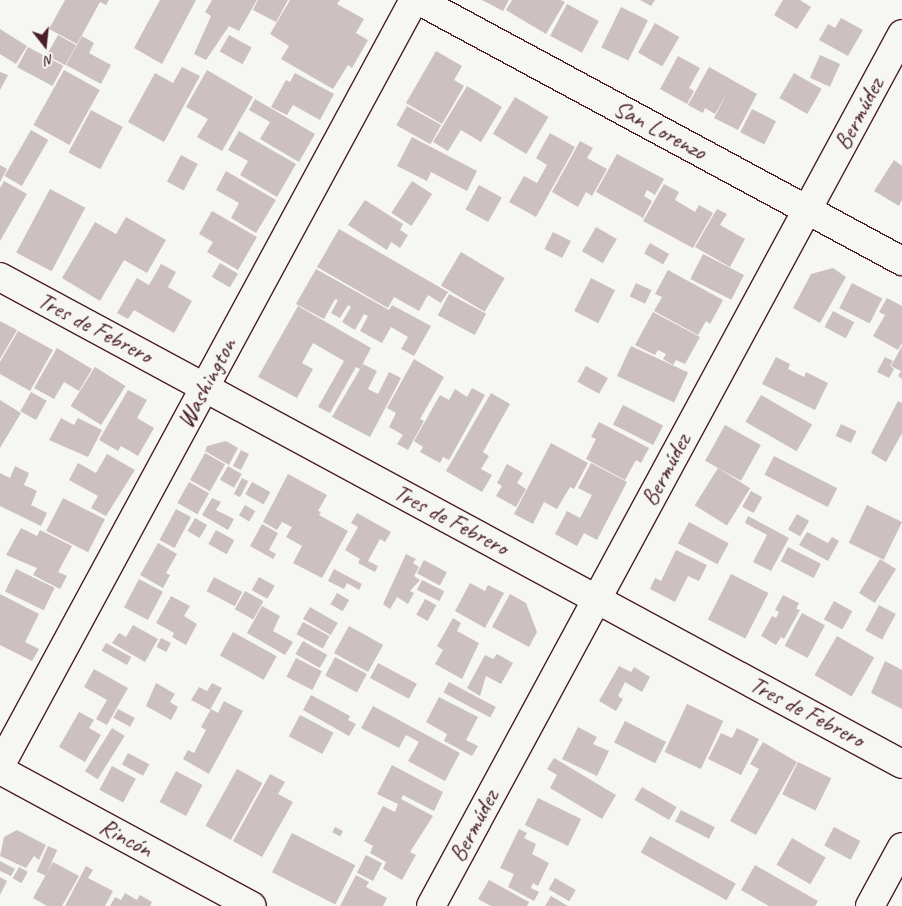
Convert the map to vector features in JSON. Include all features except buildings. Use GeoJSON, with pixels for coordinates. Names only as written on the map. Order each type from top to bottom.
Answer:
{"type":"FeatureCollection","features":[{"type":"Feature","properties":{"kind":"street","name":"Washington"},"geometry":{"type":"LineString","coordinates":[[0,766],[414,0]]}},
{"type":"Feature","properties":{"kind":"street","name":"San Lorenzo"},"geometry":{"type":"LineString","coordinates":[[418,0],[902,261]]}},
{"type":"Feature","properties":{"kind":"street","name":"Bermúdez"},"geometry":{"type":"LineString","coordinates":[[431,906],[902,34]]}},
{"type":"Feature","properties":{"kind":"street","name":"Tres de Febrero"},"geometry":{"type":"LineString","coordinates":[[0,276],[902,764]]}},
{"type":"Feature","properties":{"kind":"street","name":"Rincón"},"geometry":{"type":"LineString","coordinates":[[0,770],[252,906]]}},
{"type":"Feature","properties":{"kind":"street"},"geometry":{"type":"LineString","coordinates":[[870,906],[902,848]]}}]}
